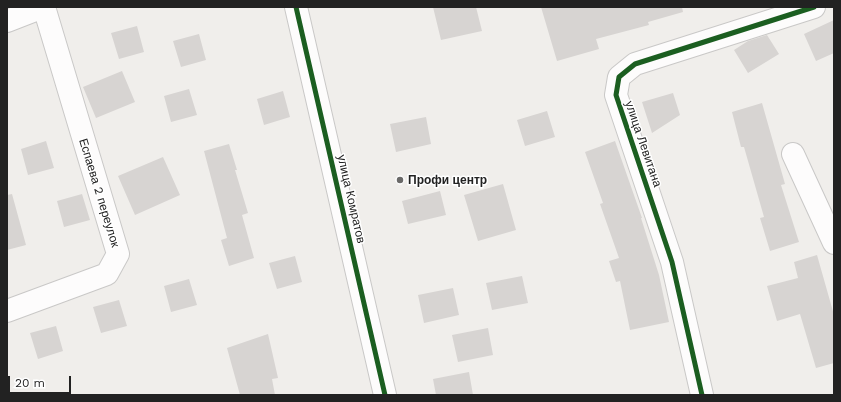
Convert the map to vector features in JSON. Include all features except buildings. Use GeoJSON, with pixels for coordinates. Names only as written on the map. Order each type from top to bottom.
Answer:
{"type":"FeatureCollection","features":[{"type":"Feature","properties":{"kind":"street"},"geometry":{"type":"LineString","coordinates":[[7,21],[44,7]]}},
{"type":"Feature","properties":{"kind":"street","name":"Еспаева 2 переулок"},"geometry":{"type":"LineString","coordinates":[[7,311],[107,274],[118,254],[44,7]]}},
{"type":"Feature","properties":{"kind":"street","name":"улица Комратов"},"geometry":{"type":"LineString","coordinates":[[296,7],[385,395]]}},
{"type":"Feature","properties":{"kind":"street","name":"улица Левитана"},"geometry":{"type":"LineString","coordinates":[[702,395],[672,262],[616,95],[619,77],[635,64],[814,7]]}},
{"type":"Feature","properties":{"kind":"street"},"geometry":{"type":"LineString","coordinates":[[793,154],[834,243]]}},
{"type":"Feature","properties":{"kind":"cycle path"},"geometry":{"type":"LineString","coordinates":[[296,7],[385,395]]}},
{"type":"Feature","properties":{"kind":"cycle path"},"geometry":{"type":"LineString","coordinates":[[702,395],[672,262],[616,95],[619,77],[635,64],[814,7]]}},
{"type":"Feature","properties":{"kind":"place","name":"Профи центр"},"geometry":{"type":"Point","coordinates":[400,180]}}]}
